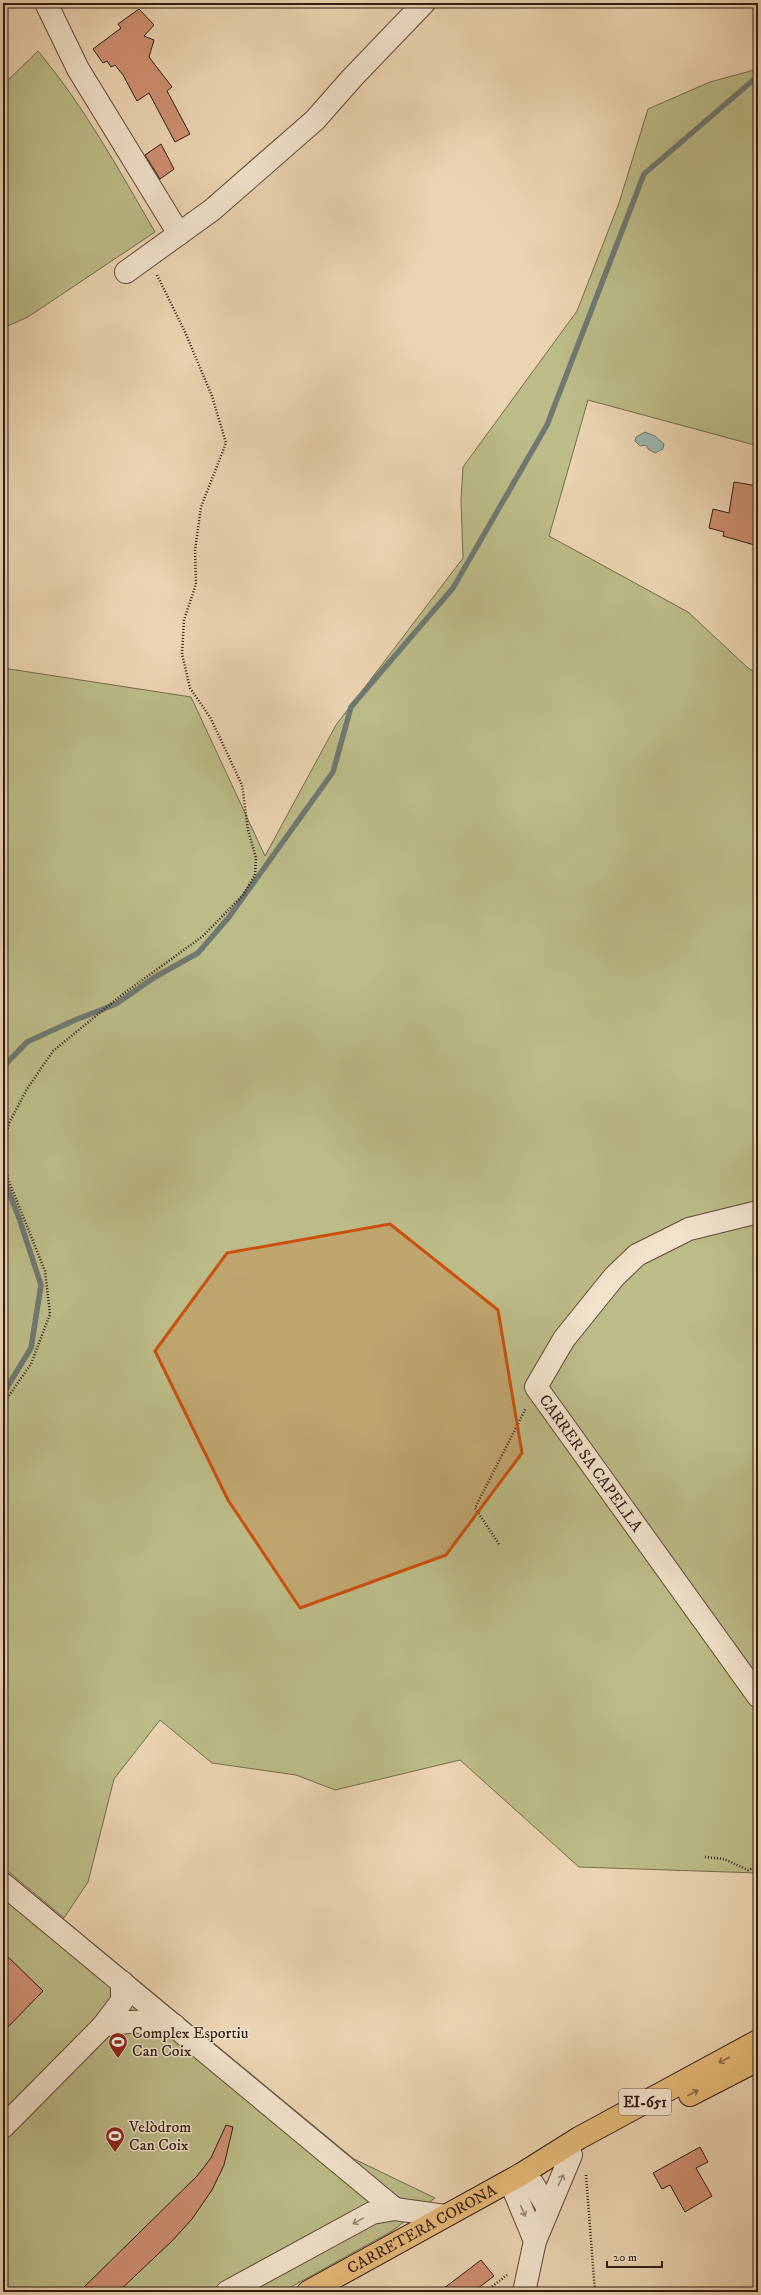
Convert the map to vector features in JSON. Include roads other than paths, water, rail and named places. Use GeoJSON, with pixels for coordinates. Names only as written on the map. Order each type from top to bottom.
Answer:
{"type":"FeatureCollection","features":[{"type":"Feature","properties":{"kind":"main road","name":"CARRETERA CORONA"},"geometry":{"type":"LineString","coordinates":[[308,2292],[522,2174],[579,2138],[758,2042]]}},
{"type":"Feature","properties":{"kind":"main road","name":"CARRETERA CORONA"},"geometry":{"type":"LineString","coordinates":[[522,2174],[577,2152],[758,2060]]}},
{"type":"Feature","properties":{"kind":"street"},"geometry":{"type":"LineString","coordinates":[[46,3],[78,69],[179,234]]}},
{"type":"Feature","properties":{"kind":"street"},"geometry":{"type":"LineString","coordinates":[[126,272],[212,210],[314,120],[424,3]]}},
{"type":"Feature","properties":{"kind":"street","name":"CARRER SA CAPELLA"},"geometry":{"type":"LineString","coordinates":[[754,1684],[536,1387],[564,1339],[614,1277],[637,1255],[689,1230],[758,1212]]}},
{"type":"Feature","properties":{"kind":"street"},"geometry":{"type":"LineString","coordinates":[[3,1884],[395,2209]]}},
{"type":"Feature","properties":{"kind":"street"},"geometry":{"type":"LineString","coordinates":[[3,2127],[103,2026],[122,2001],[122,1982]]}},
{"type":"Feature","properties":{"kind":"street"},"geometry":{"type":"LineString","coordinates":[[103,2026],[124,2021],[149,2021],[174,2025]]}},
{"type":"Feature","properties":{"kind":"street"},"geometry":{"type":"LineString","coordinates":[[524,2292],[535,2241],[548,2208],[577,2152]]}},
{"type":"Feature","properties":{"kind":"street"},"geometry":{"type":"LineString","coordinates":[[522,2174],[532,2184],[548,2208]]}},
{"type":"Feature","properties":{"kind":"street"},"geometry":{"type":"LineString","coordinates":[[522,2174],[535,2241]]}},
{"type":"Feature","properties":{"kind":"street"},"geometry":{"type":"LineString","coordinates":[[227,2292],[372,2213],[395,2209],[446,2216]]}},
{"type":"Feature","properties":{"kind":"water"},"geometry":{"type":"Polygon","coordinates":[[[645,432],[655,436],[664,444],[663,449],[655,453],[648,449],[646,445],[640,446],[635,441],[636,437],[645,432]]]}},
{"type":"Feature","properties":{"kind":"waterway"},"geometry":{"type":"LineString","coordinates":[[3,1067],[27,1042],[75,1020],[116,1004],[155,977],[198,953],[229,917],[333,772],[351,707],[453,588],[547,425],[644,174],[758,76]]}},
{"type":"Feature","properties":{"kind":"waterway"},"geometry":{"type":"LineString","coordinates":[[3,1177],[19,1218],[41,1285],[31,1348],[3,1394]]}},
{"type":"Feature","properties":{"kind":"place","name":"Complex Esportiu Can Coix"},"geometry":{"type":"Point","coordinates":[118,2059]}},
{"type":"Feature","properties":{"kind":"place","name":"Velòdrom Can Coix"},"geometry":{"type":"Point","coordinates":[115,2153]}}]}
